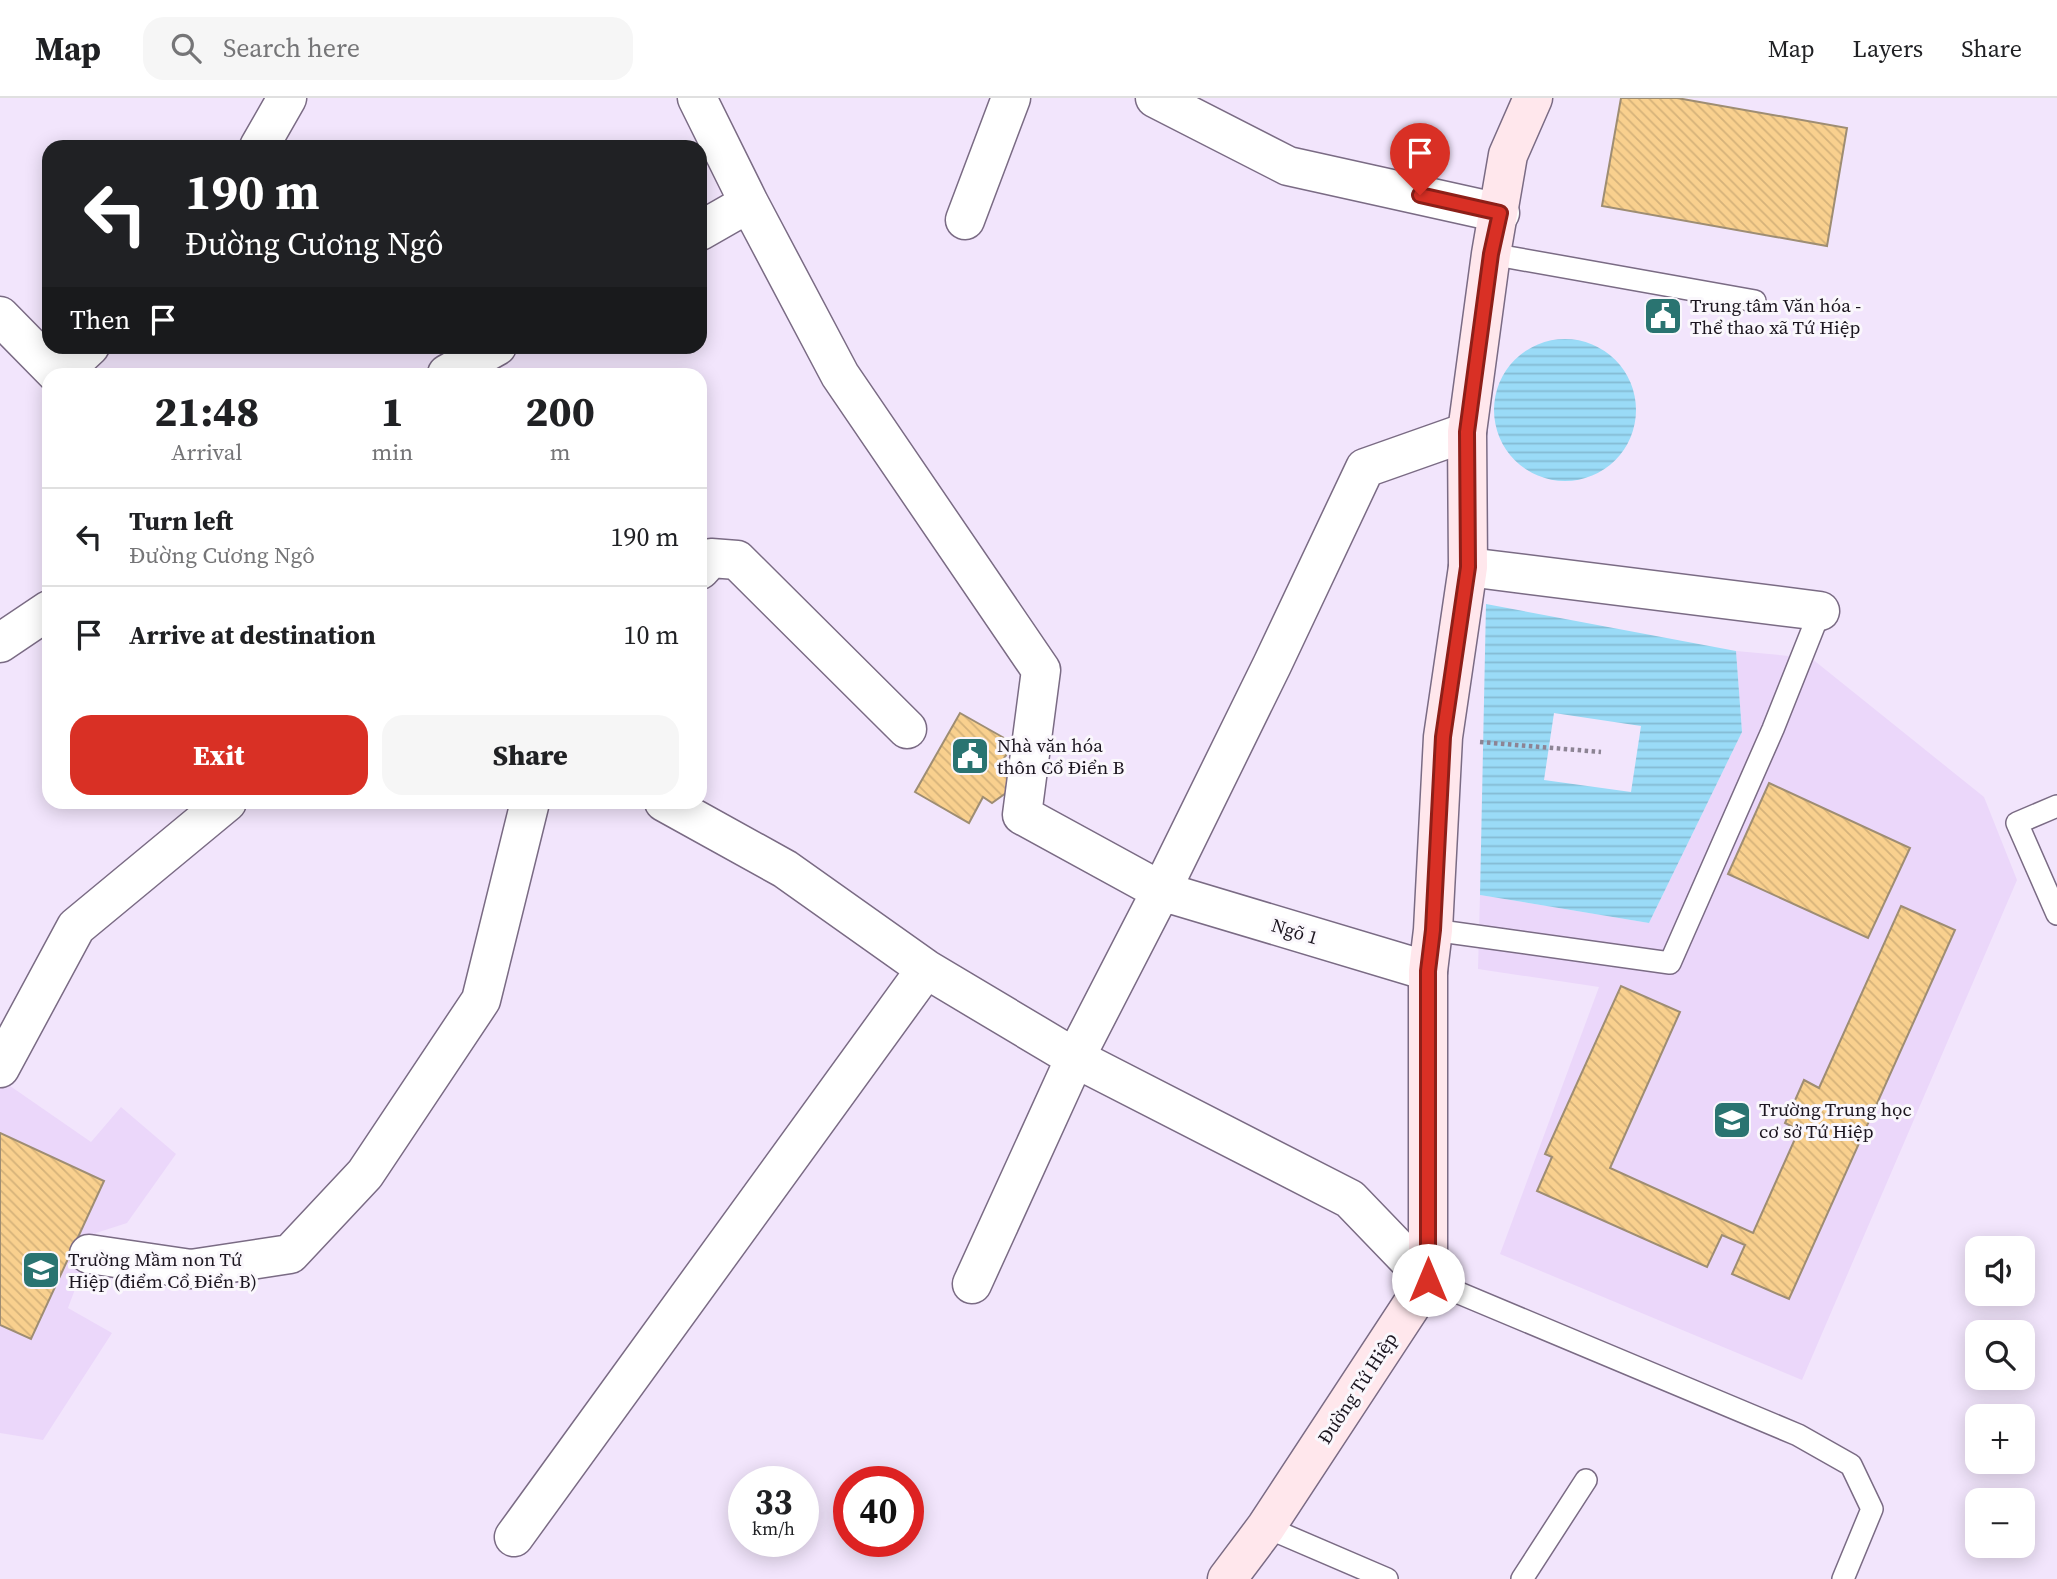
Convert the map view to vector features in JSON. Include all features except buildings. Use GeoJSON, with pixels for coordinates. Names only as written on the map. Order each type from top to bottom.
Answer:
{"type":"FeatureCollection","features":[{"type":"Feature","properties":{"kind":"street"},"geometry":{"type":"LineString","coordinates":[[263,140],[287,98]]}},
{"type":"Feature","properties":{"kind":"street"},"geometry":{"type":"LineString","coordinates":[[697,98],[749,203],[707,227]]}},
{"type":"Feature","properties":{"kind":"street"},"geometry":{"type":"LineString","coordinates":[[965,220],[1011,98]]}},
{"type":"Feature","properties":{"kind":"street"},"geometry":{"type":"LineString","coordinates":[[1155,98],[1287,166],[1500,213]]}},
{"type":"Feature","properties":{"kind":"street"},"geometry":{"type":"LineString","coordinates":[[1428,1280],[1428,971],[1433,930],[1443,737],[1468,567],[1467,432],[1491,254],[1508,155],[1533,98]]}},
{"type":"Feature","properties":{"kind":"street","name":"Ngõ 1"},"geometry":{"type":"LineString","coordinates":[[749,203],[840,375],[1041,670],[1022,815],[1161,891],[1428,971]]}},
{"type":"Feature","properties":{"kind":"street"},"geometry":{"type":"LineString","coordinates":[[0,316],[52,368]]}},
{"type":"Feature","properties":{"kind":"street"},"geometry":{"type":"LineString","coordinates":[[65,368],[81,354]]}},
{"type":"Feature","properties":{"kind":"street"},"geometry":{"type":"LineString","coordinates":[[458,368],[482,354]]}},
{"type":"Feature","properties":{"kind":"street"},"geometry":{"type":"LineString","coordinates":[[972,1284],[1074,1058],[1161,891],[1365,468],[1467,432]]}},
{"type":"Feature","properties":{"kind":"street"},"geometry":{"type":"LineString","coordinates":[[707,562],[710,558],[737,560],[908,729]]}},
{"type":"Feature","properties":{"kind":"street"},"geometry":{"type":"LineString","coordinates":[[1468,567],[1820,611]]}},
{"type":"Feature","properties":{"kind":"street"},"geometry":{"type":"LineString","coordinates":[[0,642],[42,615]]}},
{"type":"Feature","properties":{"kind":"street"},"geometry":{"type":"LineString","coordinates":[[0,1068],[76,927],[219,809]]}},
{"type":"Feature","properties":{"kind":"street"},"geometry":{"type":"LineString","coordinates":[[89,1254],[191,1269],[290,1254],[365,1174],[481,1000],[528,809]]}},
{"type":"Feature","properties":{"kind":"street"},"geometry":{"type":"LineString","coordinates":[[677,809],[785,869],[926,969],[1074,1058],[1350,1199],[1428,1280]]}},
{"type":"Feature","properties":{"kind":"street"},"geometry":{"type":"LineString","coordinates":[[514,1537],[926,969]]}},
{"type":"Feature","properties":{"kind":"street","name":"Đường Tứ Hiệp"},"geometry":{"type":"LineString","coordinates":[[1227,1579],[1266,1527],[1428,1280]]}},
{"type":"Feature","properties":{"kind":"lane"},"geometry":{"type":"LineString","coordinates":[[1491,254],[1755,301]]}},
{"type":"Feature","properties":{"kind":"lane"},"geometry":{"type":"LineString","coordinates":[[1433,930],[1670,963],[1773,729],[1820,611]]}},
{"type":"Feature","properties":{"kind":"lane"},"geometry":{"type":"LineString","coordinates":[[2057,806],[2017,823],[2057,914]]}},
{"type":"Feature","properties":{"kind":"lane"},"geometry":{"type":"LineString","coordinates":[[1428,1280],[1798,1435],[1851,1465],[1872,1509],[1843,1579]]}},
{"type":"Feature","properties":{"kind":"lane"},"geometry":{"type":"LineString","coordinates":[[1522,1579],[1586,1480]]}},
{"type":"Feature","properties":{"kind":"lane"},"geometry":{"type":"LineString","coordinates":[[1266,1527],[1387,1579]]}},
{"type":"Feature","properties":{"kind":"path"},"geometry":{"type":"LineString","coordinates":[[1473,742],[1601,752]]}},
{"type":"Feature","properties":{"kind":"shaded area","name":"Trường Trung học cơ sở Tứ Hiệp"},"geometry":{"type":"Polygon","coordinates":[[[1736,651],[1811,658],[1984,797],[2017,880],[1802,1380],[1500,1254],[1599,987],[1478,969],[1480,895],[1649,923],[1742,732],[1736,651]]]}},
{"type":"Feature","properties":{"kind":"shaded area","name":"Trường Mầm non Tứ Hiệp (điểm Cổ Điển B)"},"geometry":{"type":"Polygon","coordinates":[[[0,1079],[91,1142],[121,1107],[176,1154],[127,1223],[96,1233],[68,1308],[112,1333],[43,1440],[0,1433],[0,1079]]]}},
{"type":"Feature","properties":{"kind":"water"},"geometry":{"type":"Polygon","coordinates":[[[1565,339],[1592,344],[1616,359],[1631,383],[1636,410],[1631,437],[1616,461],[1592,476],[1565,481],[1538,476],[1514,461],[1499,437],[1494,410],[1499,383],[1514,359],[1538,344],[1565,339]]]}},
{"type":"Feature","properties":{"kind":"water"},"geometry":{"type":"Polygon","coordinates":[[[1486,604],[1736,651],[1742,732],[1649,923],[1480,895],[1486,604]],[[1554,713],[1544,780],[1631,792],[1641,726],[1554,713]]]}},
{"type":"Feature","properties":{"kind":"place","name":"Trung tâm Văn hóa - Thể thao xã Tứ Hiệp"},"geometry":{"type":"Point","coordinates":[1663,316]}},
{"type":"Feature","properties":{"kind":"place","name":"Nhà văn hóa thôn Cổ Điển B"},"geometry":{"type":"Point","coordinates":[970,756]}},
{"type":"Feature","properties":{"kind":"place","name":"Trường Trung học cơ sở Tứ Hiệp"},"geometry":{"type":"Point","coordinates":[1732,1120]}},
{"type":"Feature","properties":{"kind":"place","name":"Trường Mầm non Tứ Hiệp (điểm Cổ Điển B)"},"geometry":{"type":"Point","coordinates":[41,1270]}},
{"type":"Feature","properties":{"kind":"route"},"geometry":{"type":"LineString","coordinates":[[1420,195],[1500,213],[1491,254],[1467,432],[1468,567],[1443,737],[1433,930],[1428,971],[1428,1280]]}}]}
